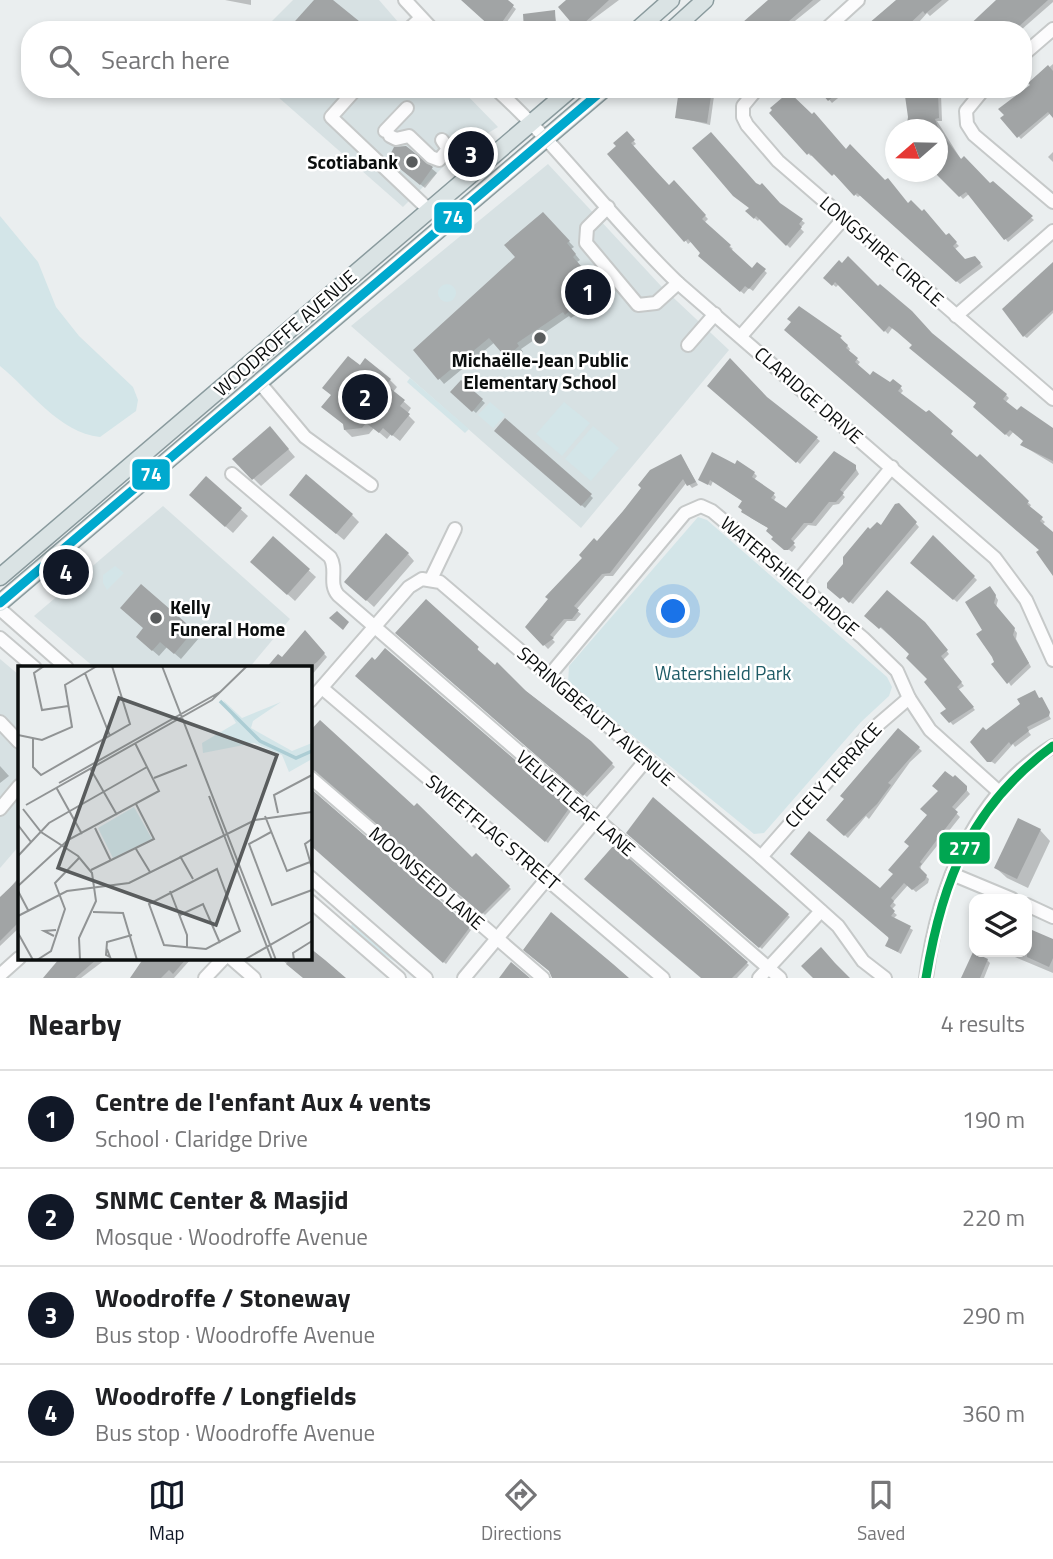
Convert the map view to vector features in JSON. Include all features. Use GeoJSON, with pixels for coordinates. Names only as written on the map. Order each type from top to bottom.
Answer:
{"type":"FeatureCollection","features":[{"type":"Feature","properties":{"kind":"main road"},"geometry":{"type":"LineString","coordinates":[[647,21],[671,0]]}},
{"type":"Feature","properties":{"kind":"main road"},"geometry":{"type":"LineString","coordinates":[[681,21],[705,0]]}},
{"type":"Feature","properties":{"kind":"main road","name":"WOODROFFE AVENUE"},"geometry":{"type":"LineString","coordinates":[[0,577],[561,98]]}},
{"type":"Feature","properties":{"kind":"main road","name":"WOODROFFE AVENUE"},"geometry":{"type":"LineString","coordinates":[[0,603],[594,98]]}},
{"type":"Feature","properties":{"kind":"main road"},"geometry":{"type":"LineString","coordinates":[[0,562],[25,554]]}},
{"type":"Feature","properties":{"kind":"street"},"geometry":{"type":"LineString","coordinates":[[405,0],[424,21]]}},
{"type":"Feature","properties":{"kind":"street"},"geometry":{"type":"LineString","coordinates":[[835,21],[859,0]]}},
{"type":"Feature","properties":{"kind":"street"},"geometry":{"type":"LineString","coordinates":[[418,21],[421,18]]}},
{"type":"Feature","properties":{"kind":"street"},"geometry":{"type":"LineString","coordinates":[[1032,47],[1053,29]]}},
{"type":"Feature","properties":{"kind":"street"},"geometry":{"type":"LineString","coordinates":[[348,98],[331,117],[428,209]]}},
{"type":"Feature","properties":{"kind":"street","name":"CLARIDGE DRIVE"},"geometry":{"type":"LineString","coordinates":[[506,98],[548,139],[678,283],[981,544],[1008,573],[1026,600],[1053,660]]}},
{"type":"Feature","properties":{"kind":"street","name":"LONGSHIRE CIRCLE"},"geometry":{"type":"LineString","coordinates":[[750,98],[743,106],[743,117],[778,161],[1053,399]]}},
{"type":"Feature","properties":{"kind":"street"},"geometry":{"type":"LineString","coordinates":[[977,98],[966,111],[967,124],[974,135],[1053,202]]}},
{"type":"Feature","properties":{"kind":"street"},"geometry":{"type":"LineString","coordinates":[[407,107],[387,134],[396,139],[409,136],[431,157],[439,160],[449,149],[442,140]]}},
{"type":"Feature","properties":{"kind":"street"},"geometry":{"type":"LineString","coordinates":[[608,207],[587,228],[586,243],[638,305],[656,303],[678,283]]}},
{"type":"Feature","properties":{"kind":"street"},"geometry":{"type":"LineString","coordinates":[[741,336],[844,218]]}},
{"type":"Feature","properties":{"kind":"street"},"geometry":{"type":"LineString","coordinates":[[956,316],[1053,231]]}},
{"type":"Feature","properties":{"kind":"street"},"geometry":{"type":"LineString","coordinates":[[688,345],[715,314]]}},
{"type":"Feature","properties":{"kind":"street"},"geometry":{"type":"LineString","coordinates":[[259,382],[305,437],[372,485]]}},
{"type":"Feature","properties":{"kind":"street"},"geometry":{"type":"LineString","coordinates":[[796,583],[892,467]]}},
{"type":"Feature","properties":{"kind":"street","name":"VELVETLEAF LANE"},"geometry":{"type":"LineString","coordinates":[[232,474],[328,555],[334,564],[334,591],[598,821],[764,973],[780,978]]}},
{"type":"Feature","properties":{"kind":"street","name":"WATERSHIELD RIDGE"},"geometry":{"type":"LineString","coordinates":[[549,676],[691,508],[701,506],[712,511],[897,671],[909,698],[943,743],[998,791]]}},
{"type":"Feature","properties":{"kind":"street"},"geometry":{"type":"LineString","coordinates":[[312,699],[414,583],[431,579],[455,529]]}},
{"type":"Feature","properties":{"kind":"street","name":"SPRINGBEAUTY AVENUE"},"geometry":{"type":"LineString","coordinates":[[431,579],[440,582],[761,857],[838,926],[863,961],[886,978]]}},
{"type":"Feature","properties":{"kind":"street"},"geometry":{"type":"LineString","coordinates":[[0,609],[65,666]]}},
{"type":"Feature","properties":{"kind":"street"},"geometry":{"type":"LineString","coordinates":[[0,638],[33,666]]}},
{"type":"Feature","properties":{"kind":"street","name":"SWEETFLAG STREET"},"geometry":{"type":"LineString","coordinates":[[322,688],[549,878],[663,978]]}},
{"type":"Feature","properties":{"kind":"street","name":"CICELY TERRACE"},"geometry":{"type":"LineString","coordinates":[[761,857],[873,729],[909,698]]}},
{"type":"Feature","properties":{"kind":"street"},"geometry":{"type":"LineString","coordinates":[[1,726],[18,741]]}},
{"type":"Feature","properties":{"kind":"street"},"geometry":{"type":"LineString","coordinates":[[926,978],[938,919],[952,874],[971,833],[998,791],[1011,777],[1053,746]]}},
{"type":"Feature","properties":{"kind":"street"},"geometry":{"type":"LineString","coordinates":[[464,978],[598,821],[646,760]]}},
{"type":"Feature","properties":{"kind":"street","name":"MOONSEED LANE"},"geometry":{"type":"LineString","coordinates":[[312,779],[544,978]]}},
{"type":"Feature","properties":{"kind":"street"},"geometry":{"type":"LineString","coordinates":[[0,809],[18,787]]}},
{"type":"Feature","properties":{"kind":"street"},"geometry":{"type":"LineString","coordinates":[[952,874],[1000,894]]}},
{"type":"Feature","properties":{"kind":"street"},"geometry":{"type":"LineString","coordinates":[[312,879],[426,978]]}},
{"type":"Feature","properties":{"kind":"street"},"geometry":{"type":"LineString","coordinates":[[312,903],[399,978]]}},
{"type":"Feature","properties":{"kind":"street"},"geometry":{"type":"LineString","coordinates":[[1032,907],[1053,917]]}},
{"type":"Feature","properties":{"kind":"street"},"geometry":{"type":"LineString","coordinates":[[764,973],[821,911]]}},
{"type":"Feature","properties":{"kind":"street"},"geometry":{"type":"LineString","coordinates":[[0,975],[18,959]]}},
{"type":"Feature","properties":{"kind":"street"},"geometry":{"type":"LineString","coordinates":[[205,978],[222,960]]}},
{"type":"Feature","properties":{"kind":"street"},"geometry":{"type":"LineString","coordinates":[[233,960],[254,978]]}},
{"type":"Feature","properties":{"kind":"shaded area"},"geometry":{"type":"Polygon","coordinates":[[[293,0],[379,0],[397,21],[272,21],[293,0]]]}},
{"type":"Feature","properties":{"kind":"shaded area"},"geometry":{"type":"Polygon","coordinates":[[[279,98],[470,98],[498,127],[460,150],[403,207],[279,98]]]}},
{"type":"Feature","properties":{"kind":"shaded area","name":"Michaëlle-Jean Public Elementary School"},"geometry":{"type":"Polygon","coordinates":[[[548,164],[661,286],[729,350],[581,528],[351,326],[548,164]]]}},
{"type":"Feature","properties":{"kind":"shaded area"},"geometry":{"type":"Polygon","coordinates":[[[163,506],[290,619],[251,666],[93,666],[34,616],[163,506]]]}},
{"type":"Feature","properties":{"kind":"shaded area"},"geometry":{"type":"Polygon","coordinates":[[[0,659],[18,674],[18,847],[0,868],[0,659]]]}},
{"type":"Feature","properties":{"kind":"green space"},"geometry":{"type":"Polygon","coordinates":[[[0,216],[38,262],[56,307],[79,336],[133,387],[138,400],[136,411],[100,437],[71,428],[58,419],[0,366],[0,216]]]}},
{"type":"Feature","properties":{"kind":"green space"},"geometry":{"type":"Polygon","coordinates":[[[447,284],[453,287],[456,293],[453,299],[447,302],[441,299],[438,293],[441,287],[447,284]]]}},
{"type":"Feature","properties":{"kind":"green space"},"geometry":{"type":"Polygon","coordinates":[[[410,378],[469,429],[465,433],[407,382],[410,378]]]}},
{"type":"Feature","properties":{"kind":"green space"},"geometry":{"type":"Polygon","coordinates":[[[490,402],[505,415],[493,428],[478,415],[490,402]]]}},
{"type":"Feature","properties":{"kind":"green space"},"geometry":{"type":"Polygon","coordinates":[[[564,402],[590,423],[562,456],[536,434],[564,402]]]}},
{"type":"Feature","properties":{"kind":"green space"},"geometry":{"type":"Polygon","coordinates":[[[593,426],[619,448],[591,481],[565,459],[593,426]]]}},
{"type":"Feature","properties":{"kind":"green space","name":"Watershield Park"},"geometry":{"type":"Polygon","coordinates":[[[698,517],[707,520],[887,677],[892,687],[889,696],[861,722],[764,833],[754,834],[568,683],[569,666],[698,517]]]}},
{"type":"Feature","properties":{"kind":"green space"},"geometry":{"type":"Polygon","coordinates":[[[115,566],[124,573],[107,590],[103,575],[115,566]]]}},
{"type":"Feature","properties":{"kind":"green space"},"geometry":{"type":"Polygon","coordinates":[[[353,922],[399,960],[397,963],[378,951],[351,926],[353,922]]]}},
{"type":"Feature","properties":{"kind":"building"},"geometry":{"type":"Polygon","coordinates":[[[314,0],[333,0],[359,21],[295,21],[314,0]]]}},
{"type":"Feature","properties":{"kind":"building"},"geometry":{"type":"Polygon","coordinates":[[[461,0],[508,0],[514,5],[503,21],[484,21],[461,0]]]}},
{"type":"Feature","properties":{"kind":"building"},"geometry":{"type":"Polygon","coordinates":[[[566,0],[609,0],[586,21],[570,21],[558,7],[566,0]]]}},
{"type":"Feature","properties":{"kind":"building"},"geometry":{"type":"Polygon","coordinates":[[[768,0],[813,0],[789,21],[744,21],[768,0]]]}},
{"type":"Feature","properties":{"kind":"building"},"geometry":{"type":"Polygon","coordinates":[[[896,0],[942,0],[912,21],[872,21],[896,0]]]}},
{"type":"Feature","properties":{"kind":"building"},"geometry":{"type":"Polygon","coordinates":[[[996,0],[1048,0],[1025,21],[974,21],[996,0]]]}},
{"type":"Feature","properties":{"kind":"building"},"geometry":{"type":"Polygon","coordinates":[[[555,10],[556,21],[523,21],[523,14],[555,10]]]}},
{"type":"Feature","properties":{"kind":"building"},"geometry":{"type":"Polygon","coordinates":[[[1048,65],[1053,71],[1053,118],[1048,112],[1017,138],[1000,118],[1004,115],[998,109],[1013,98],[1032,98],[1032,79],[1048,65]]]}},
{"type":"Feature","properties":{"kind":"building"},"geometry":{"type":"Polygon","coordinates":[[[678,98],[711,98],[707,123],[675,118],[678,98]]]}},
{"type":"Feature","properties":{"kind":"building"},"geometry":{"type":"Polygon","coordinates":[[[782,98],[795,98],[812,114],[814,112],[846,149],[850,144],[885,182],[891,182],[908,203],[911,200],[922,211],[924,209],[946,235],[949,233],[957,242],[953,246],[965,259],[975,256],[981,263],[956,282],[857,193],[854,196],[834,174],[832,176],[809,153],[807,155],[769,113],[772,110],[770,108],[782,98]]]}},
{"type":"Feature","properties":{"kind":"building"},"geometry":{"type":"Polygon","coordinates":[[[905,98],[938,98],[939,118],[908,119],[905,98]]]}},
{"type":"Feature","properties":{"kind":"building"},"geometry":{"type":"Polygon","coordinates":[[[627,131],[635,140],[631,143],[669,185],[674,180],[706,215],[702,219],[731,245],[729,247],[752,268],[757,262],[766,269],[749,289],[745,286],[740,292],[698,256],[700,253],[688,239],[684,242],[607,154],[616,146],[613,143],[627,131]]]}},
{"type":"Feature","properties":{"kind":"building"},"geometry":{"type":"Polygon","coordinates":[[[711,132],[756,183],[762,183],[780,203],[803,219],[799,224],[802,227],[786,246],[756,216],[754,219],[745,211],[749,208],[733,196],[692,148],[711,132]]]}},
{"type":"Feature","properties":{"kind":"building"},"geometry":{"type":"Polygon","coordinates":[[[948,142],[961,159],[964,156],[990,183],[993,181],[1033,216],[1004,240],[966,192],[959,197],[944,182],[948,182],[948,142]]]}},
{"type":"Feature","properties":{"kind":"building","name":"Scotiabank"},"geometry":{"type":"Polygon","coordinates":[[[406,146],[433,167],[420,185],[388,159],[394,147],[406,146]]]}},
{"type":"Feature","properties":{"kind":"building"},"geometry":{"type":"Polygon","coordinates":[[[543,212],[570,241],[567,243],[576,254],[573,257],[605,293],[581,315],[574,307],[565,315],[563,312],[517,343],[519,346],[506,358],[489,338],[438,380],[413,350],[515,257],[504,245],[543,212]]]}},
{"type":"Feature","properties":{"kind":"building"},"geometry":{"type":"Polygon","coordinates":[[[848,256],[878,286],[880,284],[912,311],[932,333],[1007,394],[1003,399],[1017,410],[1021,406],[1053,428],[1053,461],[1020,445],[1023,441],[1010,430],[1005,435],[973,407],[976,403],[909,348],[912,345],[897,332],[889,326],[884,332],[835,282],[832,286],[823,278],[839,260],[842,263],[848,256]]]}},
{"type":"Feature","properties":{"kind":"building"},"geometry":{"type":"Polygon","coordinates":[[[1053,262],[1053,310],[1023,337],[1002,309],[1053,262]]]}},
{"type":"Feature","properties":{"kind":"building"},"geometry":{"type":"Polygon","coordinates":[[[799,306],[842,336],[840,338],[848,345],[846,348],[858,358],[855,362],[870,375],[873,371],[902,386],[898,391],[926,412],[929,410],[953,431],[951,434],[977,457],[980,454],[1029,501],[1027,504],[1043,517],[1040,521],[1053,532],[1053,576],[1036,552],[1039,550],[784,330],[791,322],[787,319],[799,306]]]}},
{"type":"Feature","properties":{"kind":"building"},"geometry":{"type":"Polygon","coordinates":[[[348,356],[360,365],[365,358],[391,379],[386,385],[405,400],[400,406],[410,414],[392,436],[383,428],[379,433],[366,423],[362,428],[344,430],[343,424],[321,407],[331,395],[322,388],[348,356]]]}},
{"type":"Feature","properties":{"kind":"building"},"geometry":{"type":"Polygon","coordinates":[[[730,358],[767,397],[818,437],[796,463],[707,386],[730,358]]]}},
{"type":"Feature","properties":{"kind":"building"},"geometry":{"type":"Polygon","coordinates":[[[461,380],[483,399],[472,412],[450,392],[461,380]]]}},
{"type":"Feature","properties":{"kind":"building"},"geometry":{"type":"Polygon","coordinates":[[[505,418],[592,494],[581,506],[494,431],[505,418]]]}},
{"type":"Feature","properties":{"kind":"building"},"geometry":{"type":"Polygon","coordinates":[[[270,426],[289,449],[252,480],[232,459],[270,426]]]}},
{"type":"Feature","properties":{"kind":"building"},"geometry":{"type":"Polygon","coordinates":[[[834,451],[856,465],[856,470],[840,490],[844,493],[836,502],[829,502],[812,523],[804,523],[791,539],[795,543],[788,550],[784,550],[771,539],[773,537],[766,531],[768,528],[741,512],[738,507],[742,501],[710,480],[708,485],[698,480],[712,452],[735,464],[737,460],[755,472],[752,477],[775,493],[771,498],[786,508],[834,451]]]}},
{"type":"Feature","properties":{"kind":"building"},"geometry":{"type":"Polygon","coordinates":[[[681,454],[696,482],[687,486],[683,479],[610,573],[602,574],[574,606],[579,610],[572,619],[564,619],[550,635],[554,638],[543,646],[525,627],[548,599],[545,597],[582,558],[579,555],[594,538],[597,541],[623,511],[641,488],[638,485],[650,470],[681,454]]]}},
{"type":"Feature","properties":{"kind":"building"},"geometry":{"type":"Polygon","coordinates":[[[306,474],[353,514],[336,534],[289,495],[306,474]]]}},
{"type":"Feature","properties":{"kind":"building"},"geometry":{"type":"Polygon","coordinates":[[[206,476],[242,508],[225,527],[189,495],[206,476]]]}},
{"type":"Feature","properties":{"kind":"building"},"geometry":{"type":"Polygon","coordinates":[[[899,503],[917,522],[849,603],[843,597],[840,599],[827,588],[827,583],[843,564],[843,557],[868,527],[870,529],[877,522],[881,525],[895,504],[899,503]]]}},
{"type":"Feature","properties":{"kind":"building"},"geometry":{"type":"Polygon","coordinates":[[[386,533],[409,553],[366,601],[344,582],[386,533]]]}},
{"type":"Feature","properties":{"kind":"building"},"geometry":{"type":"Polygon","coordinates":[[[933,535],[975,576],[953,600],[910,563],[933,535]]]}},
{"type":"Feature","properties":{"kind":"building"},"geometry":{"type":"Polygon","coordinates":[[[273,536],[310,569],[287,595],[250,562],[273,536]]]}},
{"type":"Feature","properties":{"kind":"building","name":"Kelly Funeral Home"},"geometry":{"type":"Polygon","coordinates":[[[141,584],[194,630],[174,654],[160,642],[152,651],[136,637],[143,628],[120,608],[141,584]]]}},
{"type":"Feature","properties":{"kind":"building"},"geometry":{"type":"Polygon","coordinates":[[[990,586],[996,595],[994,603],[1015,628],[1013,635],[1029,663],[1007,684],[991,664],[994,662],[992,657],[976,634],[982,630],[965,602],[990,586]]]}},
{"type":"Feature","properties":{"kind":"building"},"geometry":{"type":"Polygon","coordinates":[[[887,590],[925,622],[948,650],[941,656],[962,682],[957,687],[974,707],[949,723],[940,713],[946,709],[924,682],[927,679],[906,658],[909,654],[881,627],[879,629],[864,616],[887,590]]]}},
{"type":"Feature","properties":{"kind":"building"},"geometry":{"type":"Polygon","coordinates":[[[426,599],[495,665],[497,662],[526,691],[591,741],[613,763],[583,796],[395,633],[426,599]]]}},
{"type":"Feature","properties":{"kind":"building"},"geometry":{"type":"Polygon","coordinates":[[[337,611],[349,622],[343,630],[329,618],[337,611]]]}},
{"type":"Feature","properties":{"kind":"building"},"geometry":{"type":"Polygon","coordinates":[[[305,630],[325,653],[312,666],[268,666],[278,654],[282,657],[305,630]]]}},
{"type":"Feature","properties":{"kind":"building"},"geometry":{"type":"Polygon","coordinates":[[[385,648],[570,807],[545,842],[355,676],[372,657],[375,660],[385,648]]]}},
{"type":"Feature","properties":{"kind":"building"},"geometry":{"type":"Polygon","coordinates":[[[1035,690],[1039,698],[1042,697],[1050,712],[1049,716],[1027,727],[1029,731],[1011,745],[1009,742],[991,762],[987,762],[970,742],[983,727],[986,730],[1020,704],[1017,699],[1035,690]]]}},
{"type":"Feature","properties":{"kind":"building"},"geometry":{"type":"Polygon","coordinates":[[[320,720],[414,806],[417,803],[472,857],[476,853],[510,886],[482,914],[312,770],[312,729],[320,720]]]}},
{"type":"Feature","properties":{"kind":"building"},"geometry":{"type":"Polygon","coordinates":[[[898,728],[920,747],[888,783],[891,785],[877,804],[844,836],[826,820],[844,799],[840,796],[898,728]]]}},
{"type":"Feature","properties":{"kind":"building"},"geometry":{"type":"Polygon","coordinates":[[[945,771],[953,777],[955,775],[967,786],[967,790],[952,807],[958,812],[920,862],[922,864],[919,867],[927,875],[925,880],[912,890],[904,883],[891,898],[894,901],[890,906],[895,911],[891,916],[911,926],[898,952],[885,946],[889,938],[790,854],[809,831],[880,888],[893,874],[888,870],[909,846],[904,842],[927,815],[920,809],[938,791],[932,786],[945,771]]]}},
{"type":"Feature","properties":{"kind":"building"},"geometry":{"type":"Polygon","coordinates":[[[312,790],[470,927],[443,963],[312,847],[312,790]]]}},
{"type":"Feature","properties":{"kind":"building"},"geometry":{"type":"Polygon","coordinates":[[[653,797],[789,914],[759,948],[626,833],[653,797]]]}},
{"type":"Feature","properties":{"kind":"building"},"geometry":{"type":"Polygon","coordinates":[[[1018,818],[1041,829],[1017,879],[994,868],[1018,818]]]}},
{"type":"Feature","properties":{"kind":"building"},"geometry":{"type":"Polygon","coordinates":[[[614,845],[748,962],[732,978],[701,978],[584,879],[614,845]]]}},
{"type":"Feature","properties":{"kind":"building"},"geometry":{"type":"Polygon","coordinates":[[[18,880],[18,923],[0,941],[0,897],[18,880]]]}},
{"type":"Feature","properties":{"kind":"building"},"geometry":{"type":"Polygon","coordinates":[[[551,912],[629,978],[552,978],[549,971],[523,950],[551,912]]]}},
{"type":"Feature","properties":{"kind":"building"},"geometry":{"type":"Polygon","coordinates":[[[1032,930],[1053,939],[1053,958],[1049,967],[1027,957],[1032,957],[1032,930]]]}},
{"type":"Feature","properties":{"kind":"building"},"geometry":{"type":"Polygon","coordinates":[[[821,947],[850,978],[813,978],[801,966],[821,947]]]}},
{"type":"Feature","properties":{"kind":"building"},"geometry":{"type":"Polygon","coordinates":[[[312,950],[346,978],[303,978],[286,964],[289,960],[312,960],[312,950]]]}},
{"type":"Feature","properties":{"kind":"building"},"geometry":{"type":"Polygon","coordinates":[[[971,957],[988,959],[980,978],[961,978],[971,957]]]}},
{"type":"Feature","properties":{"kind":"building"},"geometry":{"type":"Polygon","coordinates":[[[58,960],[96,960],[75,978],[43,978],[58,960]]]}},
{"type":"Feature","properties":{"kind":"building"},"geometry":{"type":"Polygon","coordinates":[[[142,960],[185,960],[173,974],[169,970],[161,978],[130,978],[142,960]]]}},
{"type":"Feature","properties":{"kind":"building"},"geometry":{"type":"Polygon","coordinates":[[[511,962],[530,978],[499,978],[511,962]]]}},
{"type":"Feature","properties":{"kind":"transit line","name":"74"},"geometry":{"type":"LineString","coordinates":[[0,603],[593,98]]}},
{"type":"Feature","properties":{"kind":"transit line","name":"277"},"geometry":{"type":"LineString","coordinates":[[926,978],[941,909],[965,848],[981,820],[1001,794],[1053,746]]}},
{"type":"Feature","properties":{"kind":"place","name":"Woodroffe / Stoneway"},"geometry":{"type":"Point","coordinates":[471,154]}},
{"type":"Feature","properties":{"kind":"place","name":"Scotiabank"},"geometry":{"type":"Point","coordinates":[412,162]}},
{"type":"Feature","properties":{"kind":"place","name":"Centre de l'enfant Aux 4 vents"},"geometry":{"type":"Point","coordinates":[588,292]}},
{"type":"Feature","properties":{"kind":"place","name":"Michaëlle-Jean Public Elementary School"},"geometry":{"type":"Point","coordinates":[540,338]}},
{"type":"Feature","properties":{"kind":"place","name":"SNMC Center & Masjid"},"geometry":{"type":"Point","coordinates":[365,397]}},
{"type":"Feature","properties":{"kind":"place","name":"Woodroffe / Longfields"},"geometry":{"type":"Point","coordinates":[66,572]}},
{"type":"Feature","properties":{"kind":"place","name":"Kelly Funeral Home"},"geometry":{"type":"Point","coordinates":[156,618]}}]}
